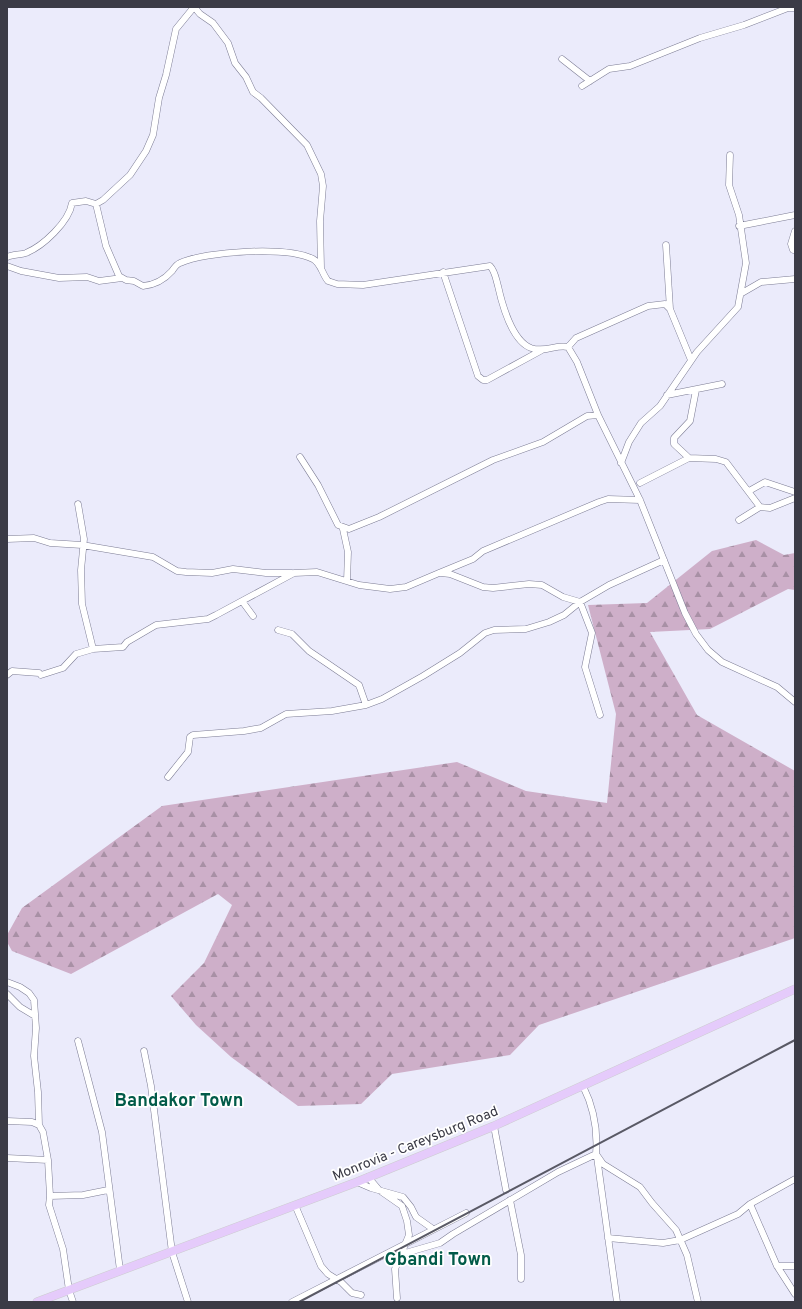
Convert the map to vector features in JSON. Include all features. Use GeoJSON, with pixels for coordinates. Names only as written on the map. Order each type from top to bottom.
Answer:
{"type":"FeatureCollection","features":[{"type":"Feature","properties":{"kind":"main road","name":"Monrovia - Careysburg Road"},"geometry":{"type":"LineString","coordinates":[[37,1302],[357,1182],[494,1126],[795,989]]}},
{"type":"Feature","properties":{"kind":"street"},"geometry":{"type":"LineString","coordinates":[[7,257],[25,253],[52,236],[71,210],[72,203],[86,201],[96,204],[107,197],[130,175],[151,143],[159,98],[166,75],[176,29],[194,7],[200,14],[213,22],[228,43],[235,63],[246,77],[253,92],[261,98],[307,145],[323,180],[320,221],[321,268],[322,273],[328,281],[343,285],[363,284],[490,266],[495,275],[506,315],[518,337],[528,346],[542,350]]}},
{"type":"Feature","properties":{"kind":"street"},"geometry":{"type":"LineString","coordinates":[[582,86],[609,69],[630,66],[700,38],[744,25],[788,8],[795,8]]}},
{"type":"Feature","properties":{"kind":"street"},"geometry":{"type":"LineString","coordinates":[[562,59],[590,81]]}},
{"type":"Feature","properties":{"kind":"street"},"geometry":{"type":"LineString","coordinates":[[621,463],[629,442],[638,428],[660,406],[691,360],[738,307],[742,293],[746,263],[736,204],[728,185],[730,154]]}},
{"type":"Feature","properties":{"kind":"street"},"geometry":{"type":"LineString","coordinates":[[96,204],[106,246],[122,278]]}},
{"type":"Feature","properties":{"kind":"street"},"geometry":{"type":"LineString","coordinates":[[740,226],[795,215]]}},
{"type":"Feature","properties":{"kind":"street"},"geometry":{"type":"LineString","coordinates":[[795,231],[791,244],[793,250],[795,250]]}},
{"type":"Feature","properties":{"kind":"street"},"geometry":{"type":"LineString","coordinates":[[666,245],[670,309],[678,332],[691,360]]}},
{"type":"Feature","properties":{"kind":"street"},"geometry":{"type":"LineString","coordinates":[[7,266],[21,271],[59,278],[87,277],[99,281],[122,278],[134,281],[140,285],[150,285],[168,275],[179,263],[215,253],[287,253],[312,258],[321,268]]}},
{"type":"Feature","properties":{"kind":"street"},"geometry":{"type":"LineString","coordinates":[[444,272],[478,376],[483,380],[487,380],[542,350],[561,346],[568,347]]}},
{"type":"Feature","properties":{"kind":"street"},"geometry":{"type":"LineString","coordinates":[[742,293],[761,282],[795,279]]}},
{"type":"Feature","properties":{"kind":"street"},"geometry":{"type":"LineString","coordinates":[[568,347],[576,338],[648,306],[665,304],[670,309]]}},
{"type":"Feature","properties":{"kind":"street"},"geometry":{"type":"LineString","coordinates":[[568,347],[577,362],[598,415],[640,500],[685,613],[696,634],[708,650],[722,662],[777,687],[795,702]]}},
{"type":"Feature","properties":{"kind":"street"},"geometry":{"type":"LineString","coordinates":[[667,395],[722,384]]}},
{"type":"Feature","properties":{"kind":"street"},"geometry":{"type":"LineString","coordinates":[[689,458],[674,444],[674,438],[690,421],[696,390]]}},
{"type":"Feature","properties":{"kind":"street"},"geometry":{"type":"LineString","coordinates":[[300,457],[318,485],[338,526],[349,530],[379,517],[494,460],[543,442],[587,416],[598,415]]}},
{"type":"Feature","properties":{"kind":"street"},"geometry":{"type":"LineString","coordinates":[[640,483],[689,458],[716,459],[726,462],[760,507]]}},
{"type":"Feature","properties":{"kind":"street"},"geometry":{"type":"LineString","coordinates":[[749,491],[765,482],[795,492]]}},
{"type":"Feature","properties":{"kind":"street"},"geometry":{"type":"LineString","coordinates":[[739,520],[760,507],[770,508],[795,498]]}},
{"type":"Feature","properties":{"kind":"street"},"geometry":{"type":"LineString","coordinates":[[7,539],[26,537],[50,543],[82,545],[153,557],[177,571],[212,573],[233,569],[266,573],[317,572],[374,588],[390,589],[406,587],[439,573],[449,572],[472,559],[482,551],[599,502],[608,499],[640,500]]}},
{"type":"Feature","properties":{"kind":"street"},"geometry":{"type":"LineString","coordinates":[[78,504],[84,539],[82,545],[82,604],[92,649]]}},
{"type":"Feature","properties":{"kind":"street"},"geometry":{"type":"LineString","coordinates":[[343,529],[348,552],[347,581]]}},
{"type":"Feature","properties":{"kind":"street"},"geometry":{"type":"LineString","coordinates":[[168,777],[188,752],[190,737],[193,734],[244,731],[261,728],[286,714],[332,711],[366,705],[382,699],[423,676],[460,653],[485,633],[494,630],[526,629],[549,622],[564,615],[580,602],[609,585],[664,560]]}},
{"type":"Feature","properties":{"kind":"street"},"geometry":{"type":"LineString","coordinates":[[7,675],[12,671],[40,674],[63,668],[76,654],[92,649],[123,647],[127,642],[156,625],[208,619],[294,572]]}},
{"type":"Feature","properties":{"kind":"street"},"geometry":{"type":"LineString","coordinates":[[449,572],[483,587],[493,588],[529,584],[542,585],[563,597],[580,602]]}},
{"type":"Feature","properties":{"kind":"street"},"geometry":{"type":"LineString","coordinates":[[242,601],[252,616]]}},
{"type":"Feature","properties":{"kind":"street"},"geometry":{"type":"LineString","coordinates":[[580,602],[592,633],[585,667],[600,716]]}},
{"type":"Feature","properties":{"kind":"street"},"geometry":{"type":"LineString","coordinates":[[278,630],[292,634],[309,651],[359,685],[366,705]]}},
{"type":"Feature","properties":{"kind":"street"},"geometry":{"type":"LineString","coordinates":[[7,982],[20,987],[29,993],[34,1000],[34,1056],[38,1092],[39,1125],[45,1138],[48,1160],[49,1205],[63,1249],[69,1290],[73,1302]]}},
{"type":"Feature","properties":{"kind":"street"},"geometry":{"type":"LineString","coordinates":[[7,994],[20,1007],[35,1016]]}},
{"type":"Feature","properties":{"kind":"street"},"geometry":{"type":"LineString","coordinates":[[78,1040],[102,1132],[108,1190],[120,1270]]}},
{"type":"Feature","properties":{"kind":"street"},"geometry":{"type":"LineString","coordinates":[[144,1051],[151,1086],[172,1252],[188,1302]]}},
{"type":"Feature","properties":{"kind":"street"},"geometry":{"type":"LineString","coordinates":[[583,1086],[594,1111],[598,1138],[596,1154],[617,1302]]}},
{"type":"Feature","properties":{"kind":"street"},"geometry":{"type":"LineString","coordinates":[[7,1121],[25,1121],[39,1125]]}},
{"type":"Feature","properties":{"kind":"street"},"geometry":{"type":"LineString","coordinates":[[494,1126],[506,1190]]}},
{"type":"Feature","properties":{"kind":"street"},"geometry":{"type":"LineString","coordinates":[[402,1254],[440,1243],[558,1172],[596,1154]]}},
{"type":"Feature","properties":{"kind":"street"},"geometry":{"type":"LineString","coordinates":[[596,1154],[603,1164],[644,1190],[652,1203],[676,1230],[687,1255],[698,1302]]}},
{"type":"Feature","properties":{"kind":"street"},"geometry":{"type":"LineString","coordinates":[[7,1158],[48,1160]]}},
{"type":"Feature","properties":{"kind":"street"},"geometry":{"type":"LineString","coordinates":[[368,1177],[378,1190],[399,1203],[404,1210],[410,1232],[395,1269],[397,1298]]}},
{"type":"Feature","properties":{"kind":"street"},"geometry":{"type":"LineString","coordinates":[[608,1238],[663,1243],[680,1240],[738,1214],[750,1204],[795,1179]]}},
{"type":"Feature","properties":{"kind":"street"},"geometry":{"type":"LineString","coordinates":[[357,1182],[403,1197],[411,1207],[416,1217],[433,1229]]}},
{"type":"Feature","properties":{"kind":"street"},"geometry":{"type":"LineString","coordinates":[[50,1196],[83,1195],[108,1190]]}},
{"type":"Feature","properties":{"kind":"street"},"geometry":{"type":"LineString","coordinates":[[510,1200],[521,1255],[521,1279]]}},
{"type":"Feature","properties":{"kind":"street"},"geometry":{"type":"LineString","coordinates":[[750,1204],[777,1266],[795,1294]]}},
{"type":"Feature","properties":{"kind":"street"},"geometry":{"type":"LineString","coordinates":[[295,1205],[321,1266],[328,1274],[346,1285],[352,1293],[361,1295]]}},
{"type":"Feature","properties":{"kind":"street"},"geometry":{"type":"LineString","coordinates":[[295,1301],[466,1213]]}},
{"type":"Feature","properties":{"kind":"street"},"geometry":{"type":"LineString","coordinates":[[777,1266],[795,1266]]}},
{"type":"Feature","properties":{"kind":"green space"},"geometry":{"type":"Polygon","coordinates":[[[756,540],[784,555],[795,553],[795,590],[788,589],[710,629],[650,632],[697,715],[795,771],[795,938],[539,1025],[510,1055],[392,1074],[361,1104],[298,1106],[231,1057],[196,1025],[171,996],[204,963],[232,905],[218,894],[71,974],[12,951],[7,942],[7,935],[22,908],[162,806],[457,762],[526,791],[607,803],[616,714],[588,605],[647,603],[712,551],[756,540]]]}},
{"type":"Feature","properties":{"kind":"railway"},"geometry":{"type":"LineString","coordinates":[[299,1302],[795,1040]]}},
{"type":"Feature","properties":{"kind":"district","name":"Bandakor Town"},"geometry":{"type":"Point","coordinates":[179,1100]}},
{"type":"Feature","properties":{"kind":"district","name":"Gbandi Town"},"geometry":{"type":"Point","coordinates":[438,1259]}}]}
